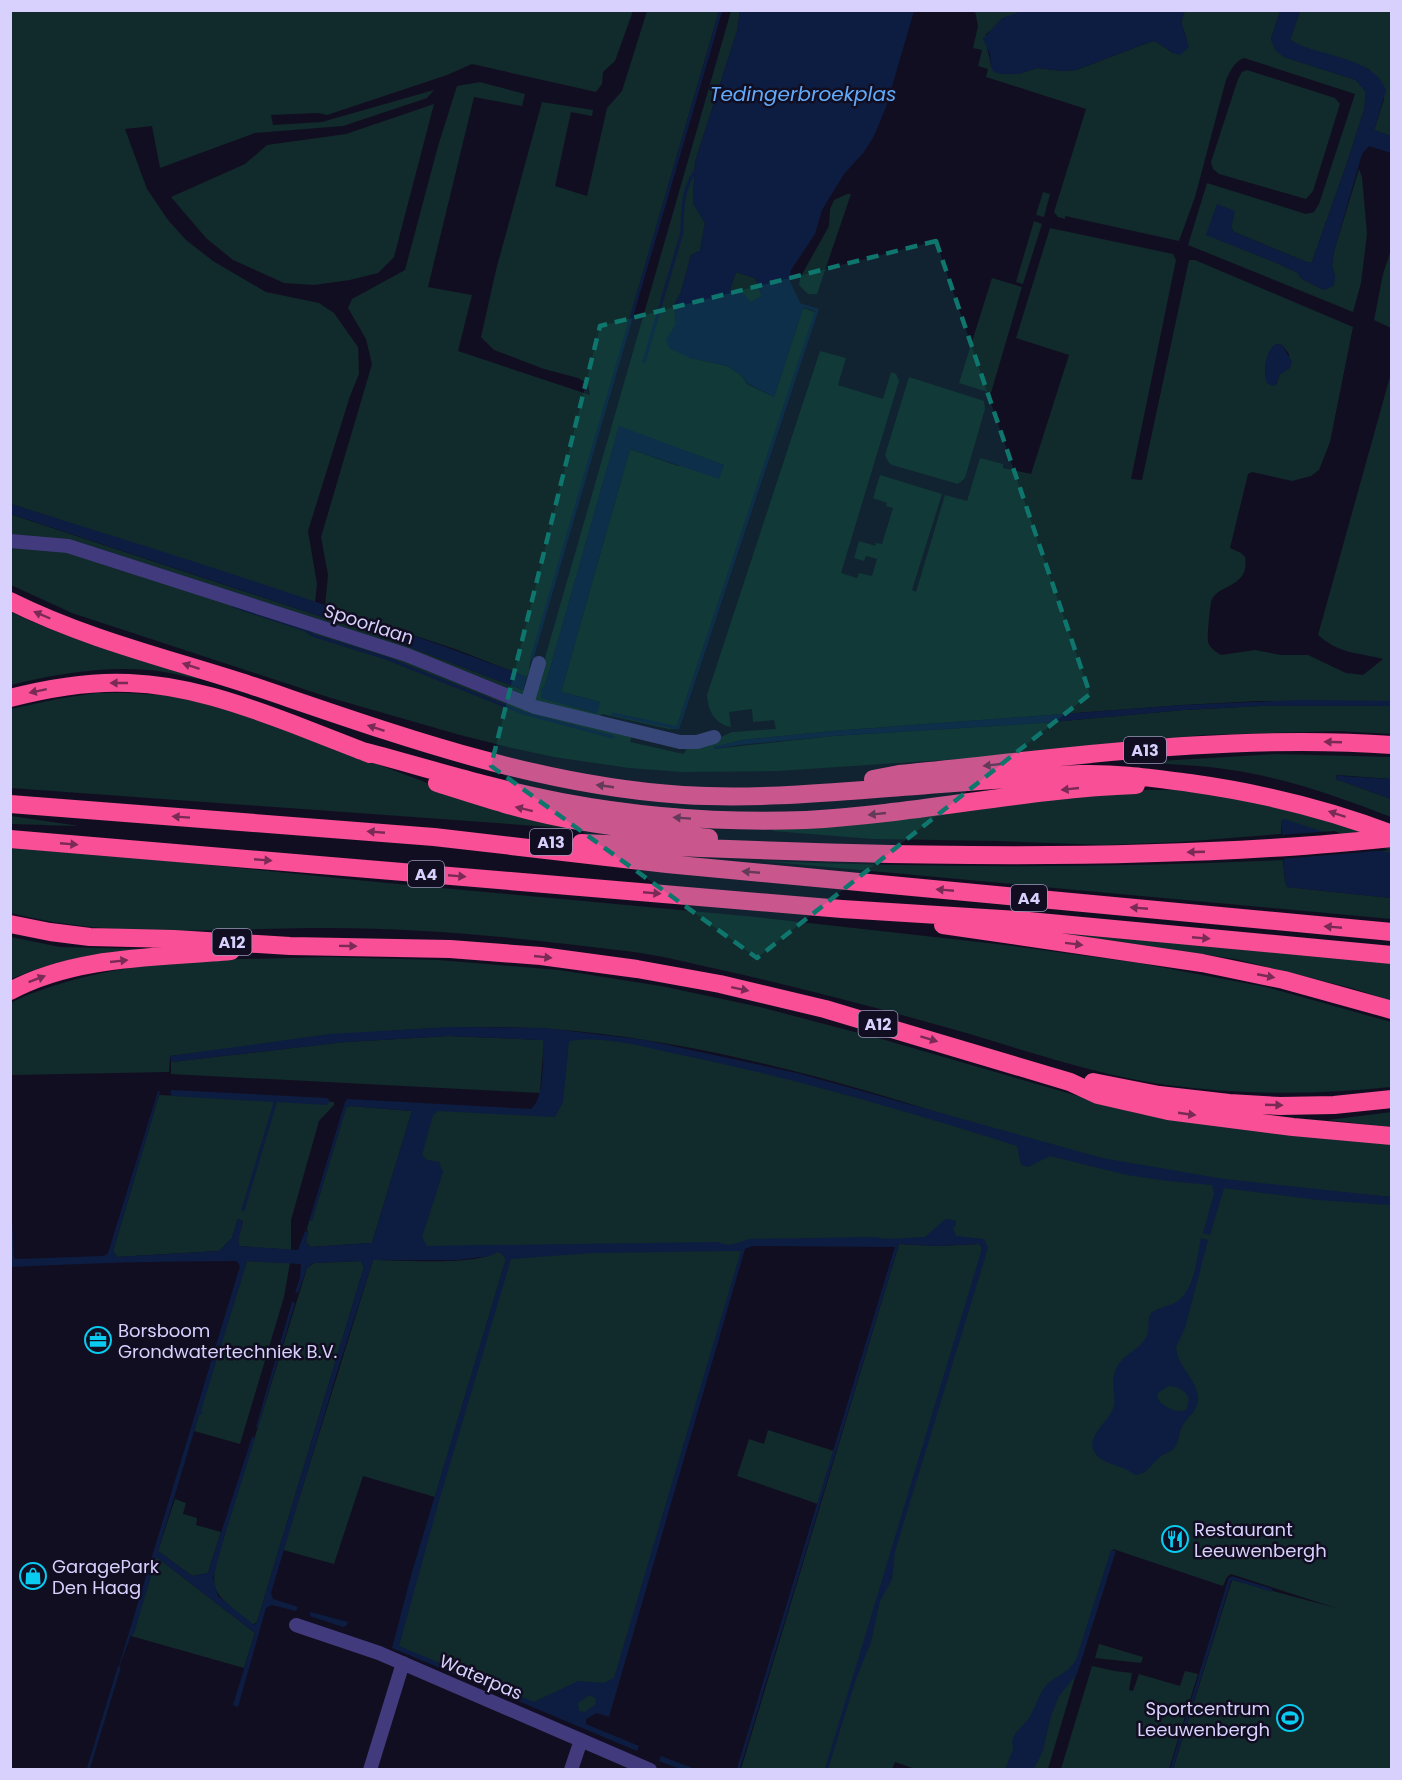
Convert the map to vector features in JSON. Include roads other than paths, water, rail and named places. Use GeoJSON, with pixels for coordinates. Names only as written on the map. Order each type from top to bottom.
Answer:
{"type":"FeatureCollection","features":[{"type":"Feature","properties":{"kind":"highway"},"geometry":{"type":"LineString","coordinates":[[10,601],[74,628],[402,737],[515,770],[561,780],[647,792],[733,796],[789,795],[1080,774],[1128,774],[1285,799],[1339,814],[1392,836]]}},
{"type":"Feature","properties":{"kind":"highway"},"geometry":{"type":"LineString","coordinates":[[10,698],[66,686],[130,683],[188,690],[241,705],[359,750],[437,783],[516,807],[618,828],[807,851]]}},
{"type":"Feature","properties":{"kind":"highway","name":"A13"},"geometry":{"type":"LineString","coordinates":[[789,795],[899,774],[1185,746],[1324,742],[1392,745]]}},
{"type":"Feature","properties":{"kind":"highway"},"geometry":{"type":"LineString","coordinates":[[359,750],[514,792],[562,802],[646,814],[727,820],[831,818],[1072,789],[1192,784]]}},
{"type":"Feature","properties":{"kind":"highway","name":"A4"},"geometry":{"type":"LineString","coordinates":[[10,804],[434,837],[667,864],[1392,932]]}},
{"type":"Feature","properties":{"kind":"highway","name":"A13"},"geometry":{"type":"LineString","coordinates":[[434,837],[684,848],[1047,854],[1255,849],[1392,836]]}},
{"type":"Feature","properties":{"kind":"highway","name":"A4"},"geometry":{"type":"LineString","coordinates":[[10,839],[842,909],[1018,920],[1392,955]]}},
{"type":"Feature","properties":{"kind":"highway"},"geometry":{"type":"LineString","coordinates":[[842,909],[1016,937],[1202,963],[1284,980],[1392,1010]]}},
{"type":"Feature","properties":{"kind":"highway","name":"A12"},"geometry":{"type":"LineString","coordinates":[[10,924],[68,935],[102,938],[461,950],[560,959],[663,973],[825,1009],[1070,1082],[1098,1095],[1168,1111],[1282,1126],[1392,1136]]}},
{"type":"Feature","properties":{"kind":"highway","name":"A12"},"geometry":{"type":"LineString","coordinates":[[10,991],[36,979],[65,970],[126,960],[290,946]]}},
{"type":"Feature","properties":{"kind":"highway","name":"A12"},"geometry":{"type":"LineString","coordinates":[[1070,1082],[1099,1083],[1159,1095],[1239,1104],[1334,1105],[1392,1099]]}},
{"type":"Feature","properties":{"kind":"street","name":"Spoorlaan"},"geometry":{"type":"LineString","coordinates":[[10,541],[68,546],[407,655],[528,704],[680,742],[697,742],[714,737]]}},
{"type":"Feature","properties":{"kind":"street"},"geometry":{"type":"LineString","coordinates":[[528,704],[539,663]]}},
{"type":"Feature","properties":{"kind":"street","name":"Waterpas"},"geometry":{"type":"LineString","coordinates":[[296,1624],[379,1653],[650,1770]]}},
{"type":"Feature","properties":{"kind":"street"},"geometry":{"type":"LineString","coordinates":[[370,1770],[403,1663]]}},
{"type":"Feature","properties":{"kind":"street"},"geometry":{"type":"LineString","coordinates":[[571,1770],[581,1740]]}},
{"type":"Feature","properties":{"kind":"water","name":"Tedingerbroekplas"},"geometry":{"type":"Polygon","coordinates":[[[740,11],[914,11],[886,107],[874,136],[864,152],[844,174],[822,210],[815,234],[791,270],[790,282],[803,308],[774,397],[747,383],[742,376],[728,366],[690,358],[669,348],[666,340],[676,324],[674,305],[681,292],[691,255],[700,251],[705,223],[693,203],[695,162],[737,31],[740,11]],[[736,272],[730,289],[744,294],[751,302],[762,296],[755,278],[736,272]]]}},
{"type":"Feature","properties":{"kind":"water"},"geometry":{"type":"Polygon","coordinates":[[[1022,11],[1185,11],[1181,22],[1189,47],[1180,55],[1155,41],[1076,70],[1037,68],[1019,74],[1000,74],[993,71],[991,67],[990,54],[983,39],[1002,18],[1022,11]]]}},
{"type":"Feature","properties":{"kind":"water"},"geometry":{"type":"Polygon","coordinates":[[[1280,11],[1300,11],[1290,40],[1370,70],[1380,79],[1386,90],[1374,130],[1391,136],[1391,153],[1369,146],[1362,154],[1334,251],[1332,266],[1335,276],[1334,286],[1324,290],[1279,264],[1206,235],[1217,204],[1235,211],[1231,227],[1234,232],[1309,263],[1312,262],[1348,160],[1364,110],[1366,92],[1356,80],[1284,57],[1276,51],[1271,39],[1280,11]]]}},
{"type":"Feature","properties":{"kind":"water"},"geometry":{"type":"Polygon","coordinates":[[[1276,344],[1282,345],[1292,362],[1290,368],[1280,374],[1276,385],[1273,386],[1267,383],[1265,367],[1267,356],[1276,344]]]}},
{"type":"Feature","properties":{"kind":"water"},"geometry":{"type":"Polygon","coordinates":[[[619,426],[724,465],[719,479],[630,449],[561,692],[600,702],[597,713],[541,698],[541,691],[546,683],[619,426]]]}},
{"type":"Feature","properties":{"kind":"water"},"geometry":{"type":"Polygon","coordinates":[[[11,504],[270,587],[463,653],[527,677],[523,690],[386,638],[11,514],[11,504]]]}},
{"type":"Feature","properties":{"kind":"water"},"geometry":{"type":"Polygon","coordinates":[[[1302,700],[1391,701],[1391,706],[1260,706],[1183,710],[1041,723],[833,736],[714,749],[714,747],[742,740],[833,731],[1183,705],[1302,700]]]}},
{"type":"Feature","properties":{"kind":"water"},"geometry":{"type":"Polygon","coordinates":[[[1337,774],[1391,779],[1391,799],[1336,779],[1337,774]]]}},
{"type":"Feature","properties":{"kind":"water"},"geometry":{"type":"Polygon","coordinates":[[[1284,819],[1391,854],[1391,898],[1287,887],[1281,821],[1284,819]]]}},
{"type":"Feature","properties":{"kind":"water"},"geometry":{"type":"Polygon","coordinates":[[[452,1027],[545,1028],[645,1040],[797,1073],[1102,1158],[1224,1179],[1391,1197],[1391,1205],[1318,1200],[1224,1188],[1210,1235],[1203,1233],[1214,1194],[1212,1185],[1127,1175],[1050,1156],[1028,1167],[1021,1165],[1017,1146],[853,1097],[770,1075],[642,1046],[613,1041],[569,1041],[563,1102],[555,1117],[438,1111],[433,1115],[422,1155],[427,1160],[439,1162],[443,1172],[422,1237],[427,1246],[719,1242],[730,1244],[749,1239],[875,1237],[887,1239],[925,1237],[944,1220],[949,1219],[956,1221],[953,1228],[956,1236],[984,1239],[988,1248],[895,1551],[892,1579],[880,1601],[871,1642],[856,1679],[828,1769],[825,1769],[981,1252],[982,1247],[979,1244],[937,1246],[899,1244],[895,1247],[752,1246],[745,1249],[609,1717],[597,1713],[586,1719],[586,1724],[639,1746],[637,1751],[392,1648],[412,1572],[506,1259],[497,1252],[490,1256],[458,1260],[373,1260],[271,1593],[273,1599],[298,1607],[296,1611],[272,1605],[266,1608],[238,1707],[233,1705],[255,1633],[158,1558],[134,1633],[131,1635],[117,1672],[240,1266],[237,1261],[209,1261],[11,1267],[11,1200],[14,1258],[104,1256],[108,1253],[158,1091],[160,1091],[113,1251],[117,1257],[219,1251],[232,1238],[238,1219],[243,1221],[238,1240],[239,1246],[298,1250],[305,1231],[308,1232],[306,1242],[310,1247],[372,1243],[412,1111],[350,1106],[346,1108],[312,1220],[309,1221],[347,1099],[531,1109],[539,1096],[543,1040],[449,1036],[345,1042],[171,1062],[170,1056],[330,1034],[452,1027]],[[741,1251],[592,1253],[511,1259],[439,1501],[399,1646],[534,1702],[578,1681],[604,1683],[614,1678],[741,1251]],[[247,1261],[201,1411],[203,1413],[199,1415],[158,1551],[192,1576],[208,1573],[252,1437],[255,1438],[213,1578],[218,1596],[254,1625],[257,1622],[364,1267],[361,1261],[313,1263],[307,1268],[298,1293],[295,1292],[300,1278],[301,1264],[247,1261]],[[589,1695],[578,1703],[579,1711],[585,1712],[596,1704],[595,1698],[589,1695]]]}},
{"type":"Feature","properties":{"kind":"water"},"geometry":{"type":"Polygon","coordinates":[[[172,1090],[327,1098],[330,1101],[327,1105],[172,1096],[170,1092],[172,1090]]]}},
{"type":"Feature","properties":{"kind":"water"},"geometry":{"type":"Polygon","coordinates":[[[1201,1238],[1208,1240],[1185,1328],[1176,1347],[1177,1354],[1197,1390],[1198,1402],[1181,1429],[1174,1448],[1160,1457],[1146,1471],[1135,1475],[1099,1457],[1092,1443],[1113,1408],[1114,1378],[1118,1365],[1147,1336],[1151,1313],[1175,1303],[1184,1295],[1192,1280],[1201,1238]],[[1168,1386],[1158,1393],[1157,1398],[1170,1409],[1183,1411],[1187,1409],[1189,1398],[1185,1393],[1181,1389],[1168,1386]]]}},
{"type":"Feature","properties":{"kind":"water"},"geometry":{"type":"Polygon","coordinates":[[[292,1302],[295,1303],[258,1427],[256,1427],[292,1302]]]}},
{"type":"Feature","properties":{"kind":"water"},"geometry":{"type":"Polygon","coordinates":[[[1111,1550],[1116,1551],[1077,1674],[1059,1696],[1051,1716],[1043,1750],[1034,1769],[1005,1769],[1013,1750],[1012,1741],[1015,1734],[1030,1717],[1042,1691],[1048,1683],[1069,1669],[1076,1660],[1111,1550]]]}},
{"type":"Feature","properties":{"kind":"water"},"geometry":{"type":"Polygon","coordinates":[[[310,1612],[348,1622],[343,1627],[310,1616],[310,1612]]]}},
{"type":"Feature","properties":{"kind":"water"},"geometry":{"type":"Polygon","coordinates":[[[661,1756],[695,1769],[680,1769],[659,1761],[661,1756]]]}},
{"type":"Feature","properties":{"kind":"waterway"},"geometry":{"type":"LineString","coordinates":[[532,658],[721,10]]}},
{"type":"Feature","properties":{"kind":"waterway"},"geometry":{"type":"LineString","coordinates":[[644,362],[682,232],[686,191],[696,170]]}},
{"type":"Feature","properties":{"kind":"waterway"},"geometry":{"type":"LineString","coordinates":[[613,714],[678,728],[817,310],[801,305]]}},
{"type":"Feature","properties":{"kind":"waterway"},"geometry":{"type":"LineString","coordinates":[[233,606],[306,630],[312,635],[386,658],[523,713],[613,737]]}},
{"type":"Feature","properties":{"kind":"waterway"},"geometry":{"type":"LineString","coordinates":[[243,1210],[276,1100]]}},
{"type":"Feature","properties":{"kind":"waterway"},"geometry":{"type":"LineString","coordinates":[[738,1770],[897,1245]]}},
{"type":"Feature","properties":{"kind":"waterway"},"geometry":{"type":"LineString","coordinates":[[1171,1770],[1230,1579],[1271,1590]]}},
{"type":"Feature","properties":{"kind":"waterway"},"geometry":{"type":"LineString","coordinates":[[88,1770],[119,1668]]}},
{"type":"Feature","properties":{"kind":"place","name":"Borsboom Grondwatertechniek B.V."},"geometry":{"type":"Point","coordinates":[98,1340]}},
{"type":"Feature","properties":{"kind":"place","name":"Restaurant Leeuwenbergh"},"geometry":{"type":"Point","coordinates":[1175,1539]}},
{"type":"Feature","properties":{"kind":"place","name":"GaragePark Den Haag"},"geometry":{"type":"Point","coordinates":[33,1576]}},
{"type":"Feature","properties":{"kind":"place","name":"Sportcentrum Leeuwenbergh"},"geometry":{"type":"Point","coordinates":[1290,1718]}}]}
